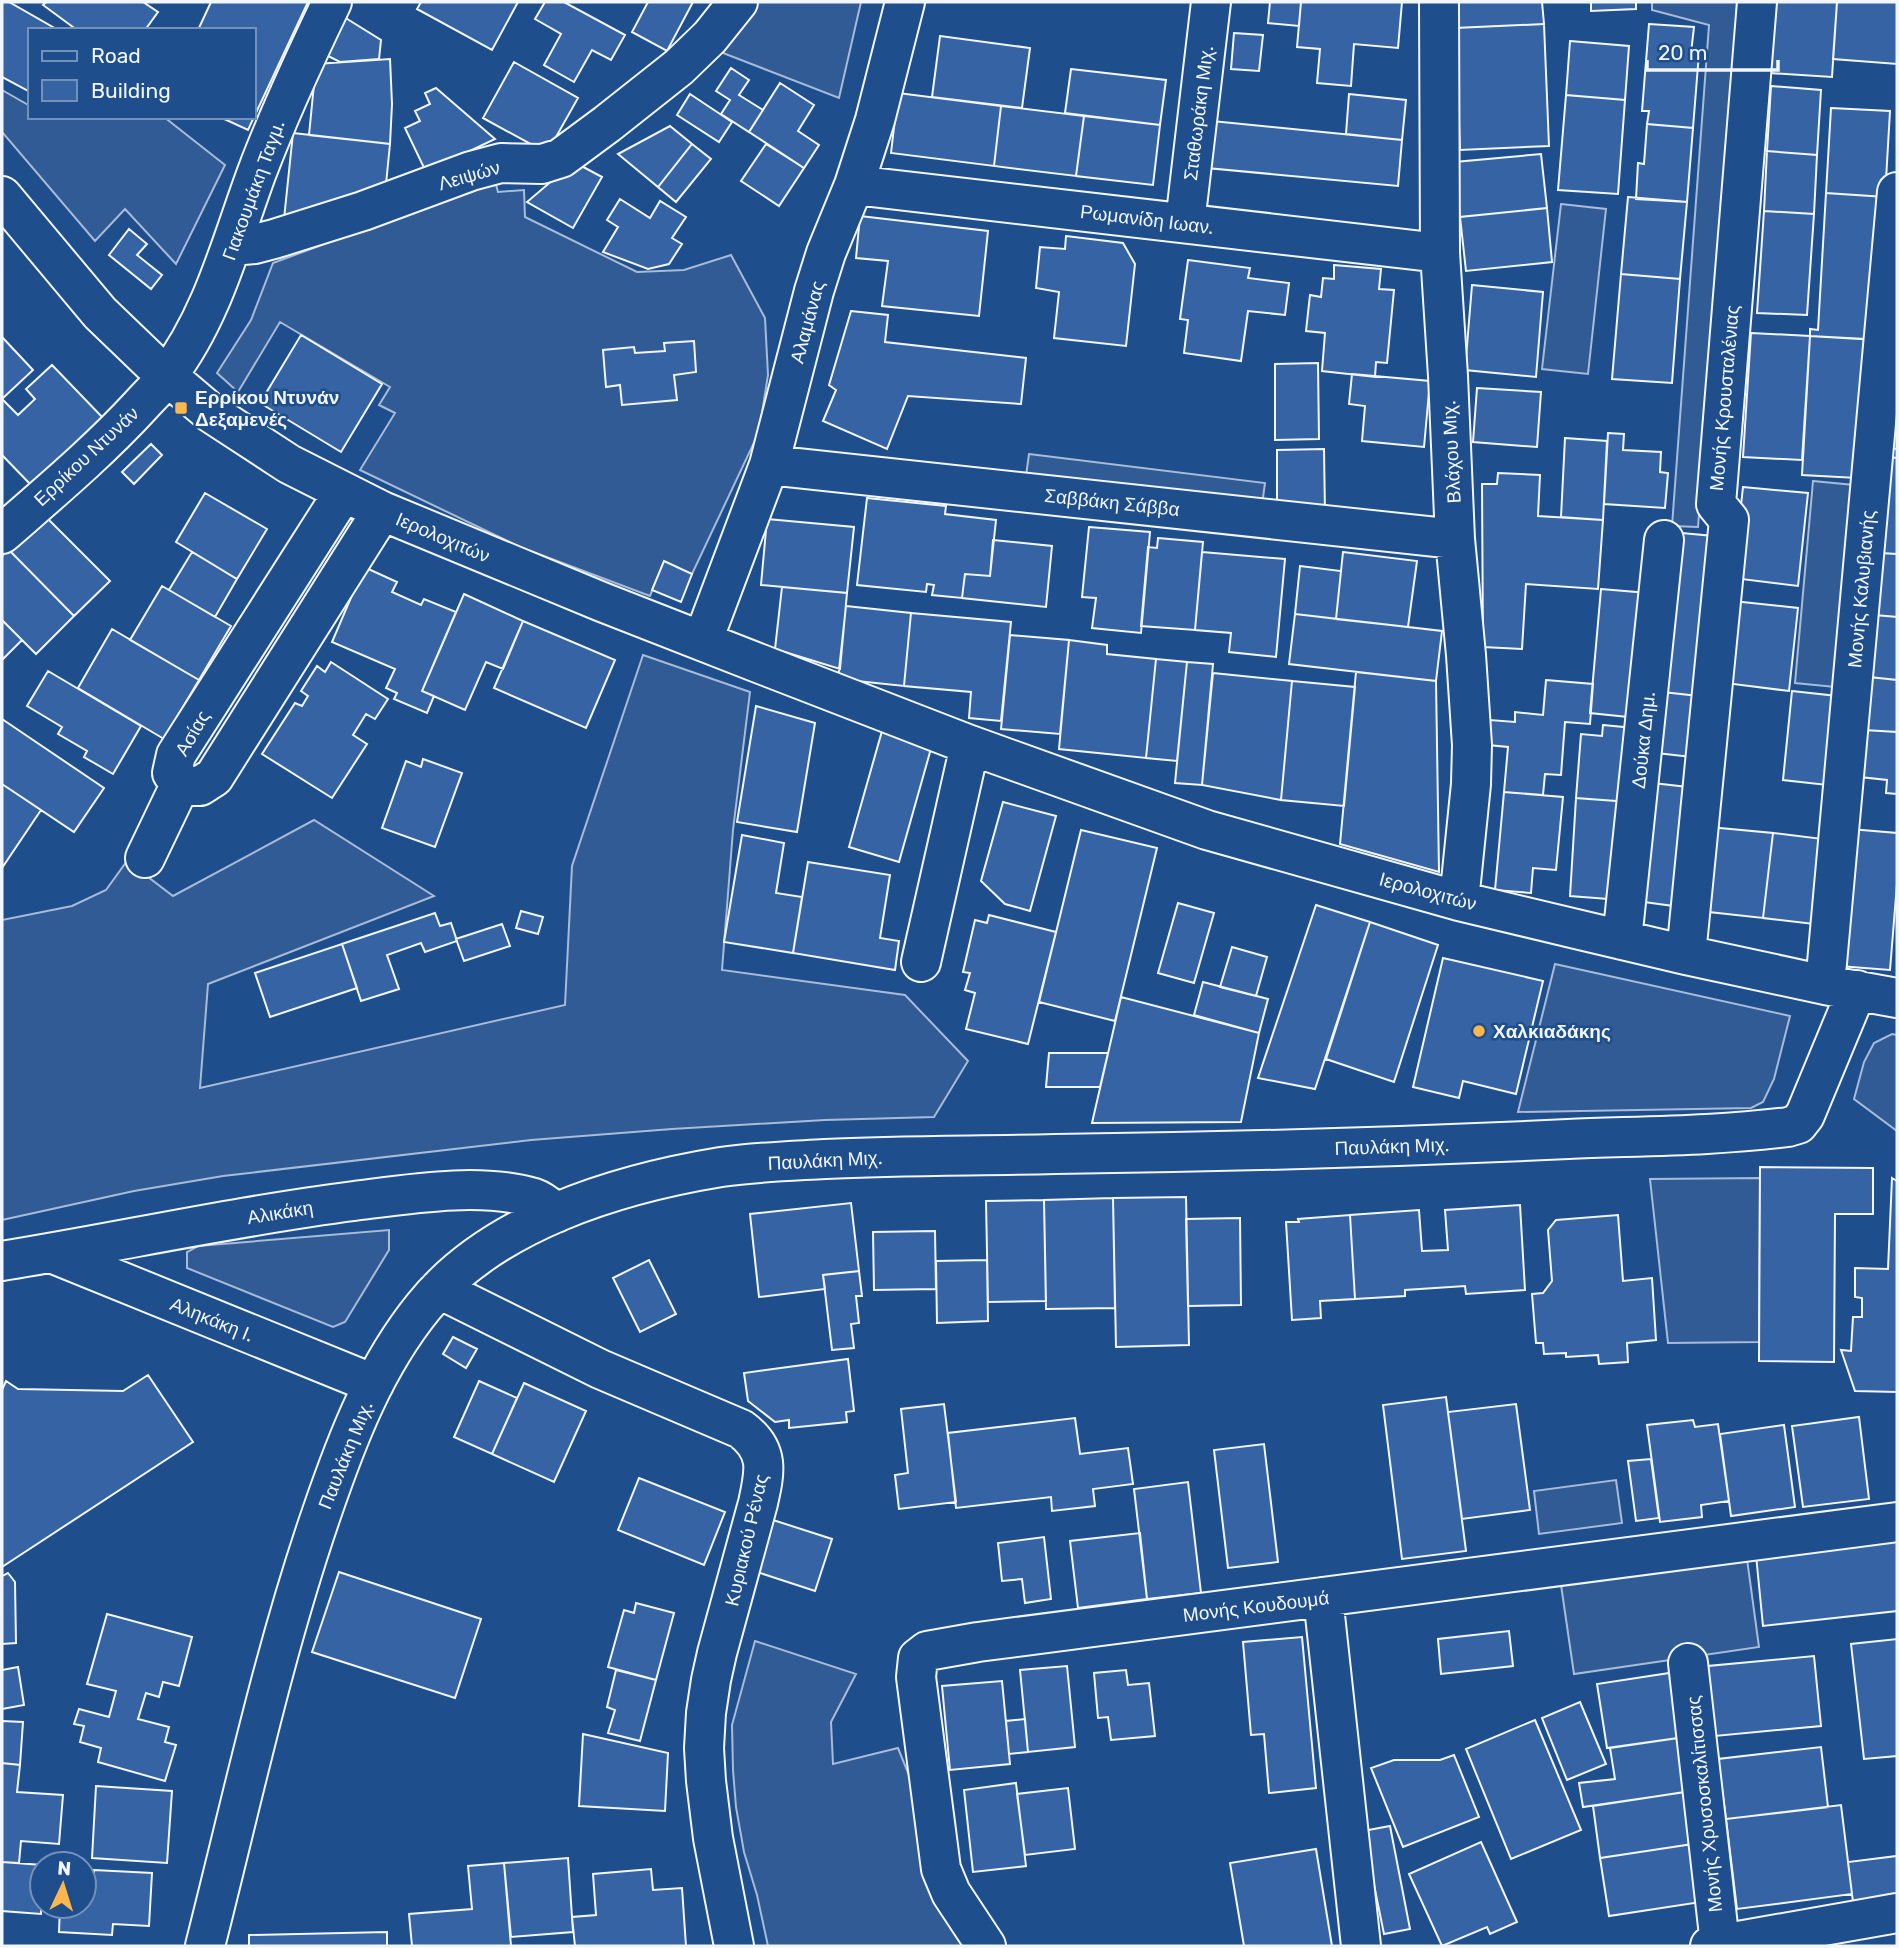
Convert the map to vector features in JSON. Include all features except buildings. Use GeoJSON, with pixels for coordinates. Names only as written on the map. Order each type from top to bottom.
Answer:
{"type":"FeatureCollection","features":[{"type":"Feature","properties":{"kind":"street","name":"Γιακουμάκη Ταγμ."},"geometry":{"type":"LineString","coordinates":[[167,376],[192,337],[220,281],[244,207],[280,113],[332,2]]}},
{"type":"Feature","properties":{"kind":"street","name":"Λειψών"},"geometry":{"type":"LineString","coordinates":[[232,246],[255,244],[337,219],[471,170],[501,163],[542,164],[561,158],[679,67],[710,37],[738,2]]}},
{"type":"Feature","properties":{"kind":"street","name":"Αλαμάνας"},"geometry":{"type":"LineString","coordinates":[[703,640],[768,465],[814,290],[876,120],[905,2]]}},
{"type":"Feature","properties":{"kind":"street","name":"Σταθωράκη Μιχ."},"geometry":{"type":"LineString","coordinates":[[1185,223],[1211,2]]}},
{"type":"Feature","properties":{"kind":"street","name":"Βλάχου Μιχ."},"geometry":{"type":"LineString","coordinates":[[1439,2],[1440,253],[1455,539],[1472,746],[1460,901]]}},
{"type":"Feature","properties":{"kind":"street","name":"Μονής Κρουσταλένιας"},"geometry":{"type":"LineString","coordinates":[[1686,955],[1729,520],[1716,504],[1757,2]]}},
{"type":"Feature","properties":{"kind":"street","name":"Ρωμανίδη Ιωαν."},"geometry":{"type":"LineString","coordinates":[[854,185],[1440,253]]}},
{"type":"Feature","properties":{"kind":"street","name":"Μονής Καλυβιανής"},"geometry":{"type":"LineString","coordinates":[[1841,988],[1897,192]]}},
{"type":"Feature","properties":{"kind":"street","name":"Ιερολοχιτών"},"geometry":{"type":"LineString","coordinates":[[9,218],[127,340],[211,412],[255,443],[343,493],[382,511],[592,598],[970,745],[1207,830],[1460,901],[1686,955],[1897,998]]}},
{"type":"Feature","properties":{"kind":"street","name":"Ερρίκου Ντυνάν"},"geometry":{"type":"LineString","coordinates":[[2,534],[96,451],[167,376]]}},
{"type":"Feature","properties":{"kind":"street","name":"Σαββάκη Σάββα"},"geometry":{"type":"LineString","coordinates":[[768,465],[1455,539]]}},
{"type":"Feature","properties":{"kind":"street","name":"Ασίας"},"geometry":{"type":"LineString","coordinates":[[343,493],[176,755],[172,773],[180,785],[200,786],[215,777],[382,511]]}},
{"type":"Feature","properties":{"kind":"street","name":"Δούκα Δημ."},"geometry":{"type":"LineString","coordinates":[[1622,940],[1664,540]]}},
{"type":"Feature","properties":{"kind":"street"},"geometry":{"type":"LineString","coordinates":[[921,962],[970,745]]}},
{"type":"Feature","properties":{"kind":"street"},"geometry":{"type":"LineString","coordinates":[[145,858],[180,785]]}},
{"type":"Feature","properties":{"kind":"street","name":"Παυλάκη Μιχ."},"geometry":{"type":"LineString","coordinates":[[205,1946],[293,1601],[356,1422],[399,1340],[439,1289],[486,1249],[529,1224],[615,1192],[666,1178],[724,1167],[771,1162],[861,1157],[1442,1145],[1788,1128],[1798,1124],[1805,1115],[1841,988]]}},
{"type":"Feature","properties":{"kind":"street","name":"Αλικάκη"},"geometry":{"type":"LineString","coordinates":[[2,1261],[278,1211],[433,1192],[474,1191],[523,1196],[542,1202],[556,1213]]}},
{"type":"Feature","properties":{"kind":"street","name":"Αληκάκη Ι."},"geometry":{"type":"LineString","coordinates":[[51,1253],[374,1384]]}},
{"type":"Feature","properties":{"kind":"street","name":"Κυριακού Ρένας"},"geometry":{"type":"LineString","coordinates":[[439,1289],[600,1369],[741,1429],[756,1441],[762,1453],[762,1482],[710,1680],[704,1748],[713,1838],[734,1946]]}},
{"type":"Feature","properties":{"kind":"street","name":"Μονής Κουδουμά"},"geometry":{"type":"LineString","coordinates":[[986,1946],[951,1894],[941,1869],[916,1677],[918,1658],[927,1651],[978,1642],[1897,1522]]}},
{"type":"Feature","properties":{"kind":"street"},"geometry":{"type":"LineString","coordinates":[[1323,1597],[1361,1946]]}},
{"type":"Feature","properties":{"kind":"street","name":"Μονής Χρυσοσκαλίτισσας"},"geometry":{"type":"LineString","coordinates":[[1688,1663],[1715,1945],[1897,1913]]}},
{"type":"Feature","properties":{"kind":"shaded area"},"geometry":{"type":"Polygon","coordinates":[[[755,2],[861,2],[839,98],[723,53],[755,2]]]}},
{"type":"Feature","properties":{"kind":"shaded area"},"geometry":{"type":"Polygon","coordinates":[[[1652,2],[1737,2],[1698,527],[1672,526],[1709,25],[1652,10],[1652,2]]]}},
{"type":"Feature","properties":{"kind":"shaded area"},"geometry":{"type":"Polygon","coordinates":[[[2,90],[28,105],[28,119],[167,119],[225,165],[176,264],[125,209],[95,241],[2,132],[2,90]]]}},
{"type":"Feature","properties":{"kind":"shaded area"},"geometry":{"type":"Polygon","coordinates":[[[495,181],[498,192],[524,190],[525,217],[637,272],[684,270],[731,255],[765,318],[768,375],[759,432],[692,574],[664,562],[650,596],[520,547],[360,470],[395,413],[379,405],[390,387],[280,322],[238,392],[217,373],[251,320],[273,263],[495,181]]]}},
{"type":"Feature","properties":{"kind":"shaded area"},"geometry":{"type":"Polygon","coordinates":[[[1561,204],[1606,209],[1588,374],[1542,369],[1561,204]]]}},
{"type":"Feature","properties":{"kind":"shaded area"},"geometry":{"type":"Polygon","coordinates":[[[1029,454],[1265,483],[1261,512],[1025,483],[1029,454]]]}},
{"type":"Feature","properties":{"kind":"shaded area"},"geometry":{"type":"Polygon","coordinates":[[[1813,481],[1854,485],[1835,687],[1795,683],[1813,481]]]}},
{"type":"Feature","properties":{"kind":"shaded area"},"geometry":{"type":"Polygon","coordinates":[[[643,655],[750,692],[733,830],[722,970],[905,995],[968,1061],[934,1117],[825,1120],[531,1140],[223,1176],[134,1191],[2,1220],[2,920],[72,906],[106,890],[127,861],[173,896],[314,820],[434,896],[208,984],[200,1088],[565,1005],[572,866],[643,655]]]}},
{"type":"Feature","properties":{"kind":"shaded area"},"geometry":{"type":"Polygon","coordinates":[[[1555,964],[1790,1016],[1774,1079],[1763,1102],[1751,1108],[1518,1112],[1555,964]]]}},
{"type":"Feature","properties":{"kind":"shaded area"},"geometry":{"type":"Polygon","coordinates":[[[1892,1034],[1897,1035],[1897,1131],[1854,1099],[1864,1062],[1874,1043],[1892,1034]]]}},
{"type":"Feature","properties":{"kind":"shaded area"},"geometry":{"type":"Polygon","coordinates":[[[1760,1178],[1759,1342],[1668,1343],[1650,1179],[1760,1178]]]}},
{"type":"Feature","properties":{"kind":"shaded area"},"geometry":{"type":"Polygon","coordinates":[[[389,1230],[389,1250],[345,1322],[333,1327],[187,1268],[187,1252],[198,1246],[389,1230]]]}},
{"type":"Feature","properties":{"kind":"shaded area"},"geometry":{"type":"Polygon","coordinates":[[[1616,1480],[1622,1523],[1539,1534],[1534,1491],[1616,1480]]]}},
{"type":"Feature","properties":{"kind":"shaded area"},"geometry":{"type":"Polygon","coordinates":[[[1747,1559],[1759,1647],[1574,1674],[1561,1585],[1747,1559]]]}},
{"type":"Feature","properties":{"kind":"shaded area"},"geometry":{"type":"Polygon","coordinates":[[[755,1641],[856,1674],[831,1722],[833,1764],[898,1748],[913,1785],[925,1876],[937,1907],[969,1946],[768,1946],[744,1852],[733,1770],[732,1725],[755,1641]]]}},
{"type":"Feature","properties":{"kind":"place","name":"Ερρίκου Ντυνάν Δεξαμενές"},"geometry":{"type":"Point","coordinates":[181,408]}},
{"type":"Feature","properties":{"kind":"place","name":"Χαλκιαδάκης"},"geometry":{"type":"Point","coordinates":[1479,1031]}}]}
